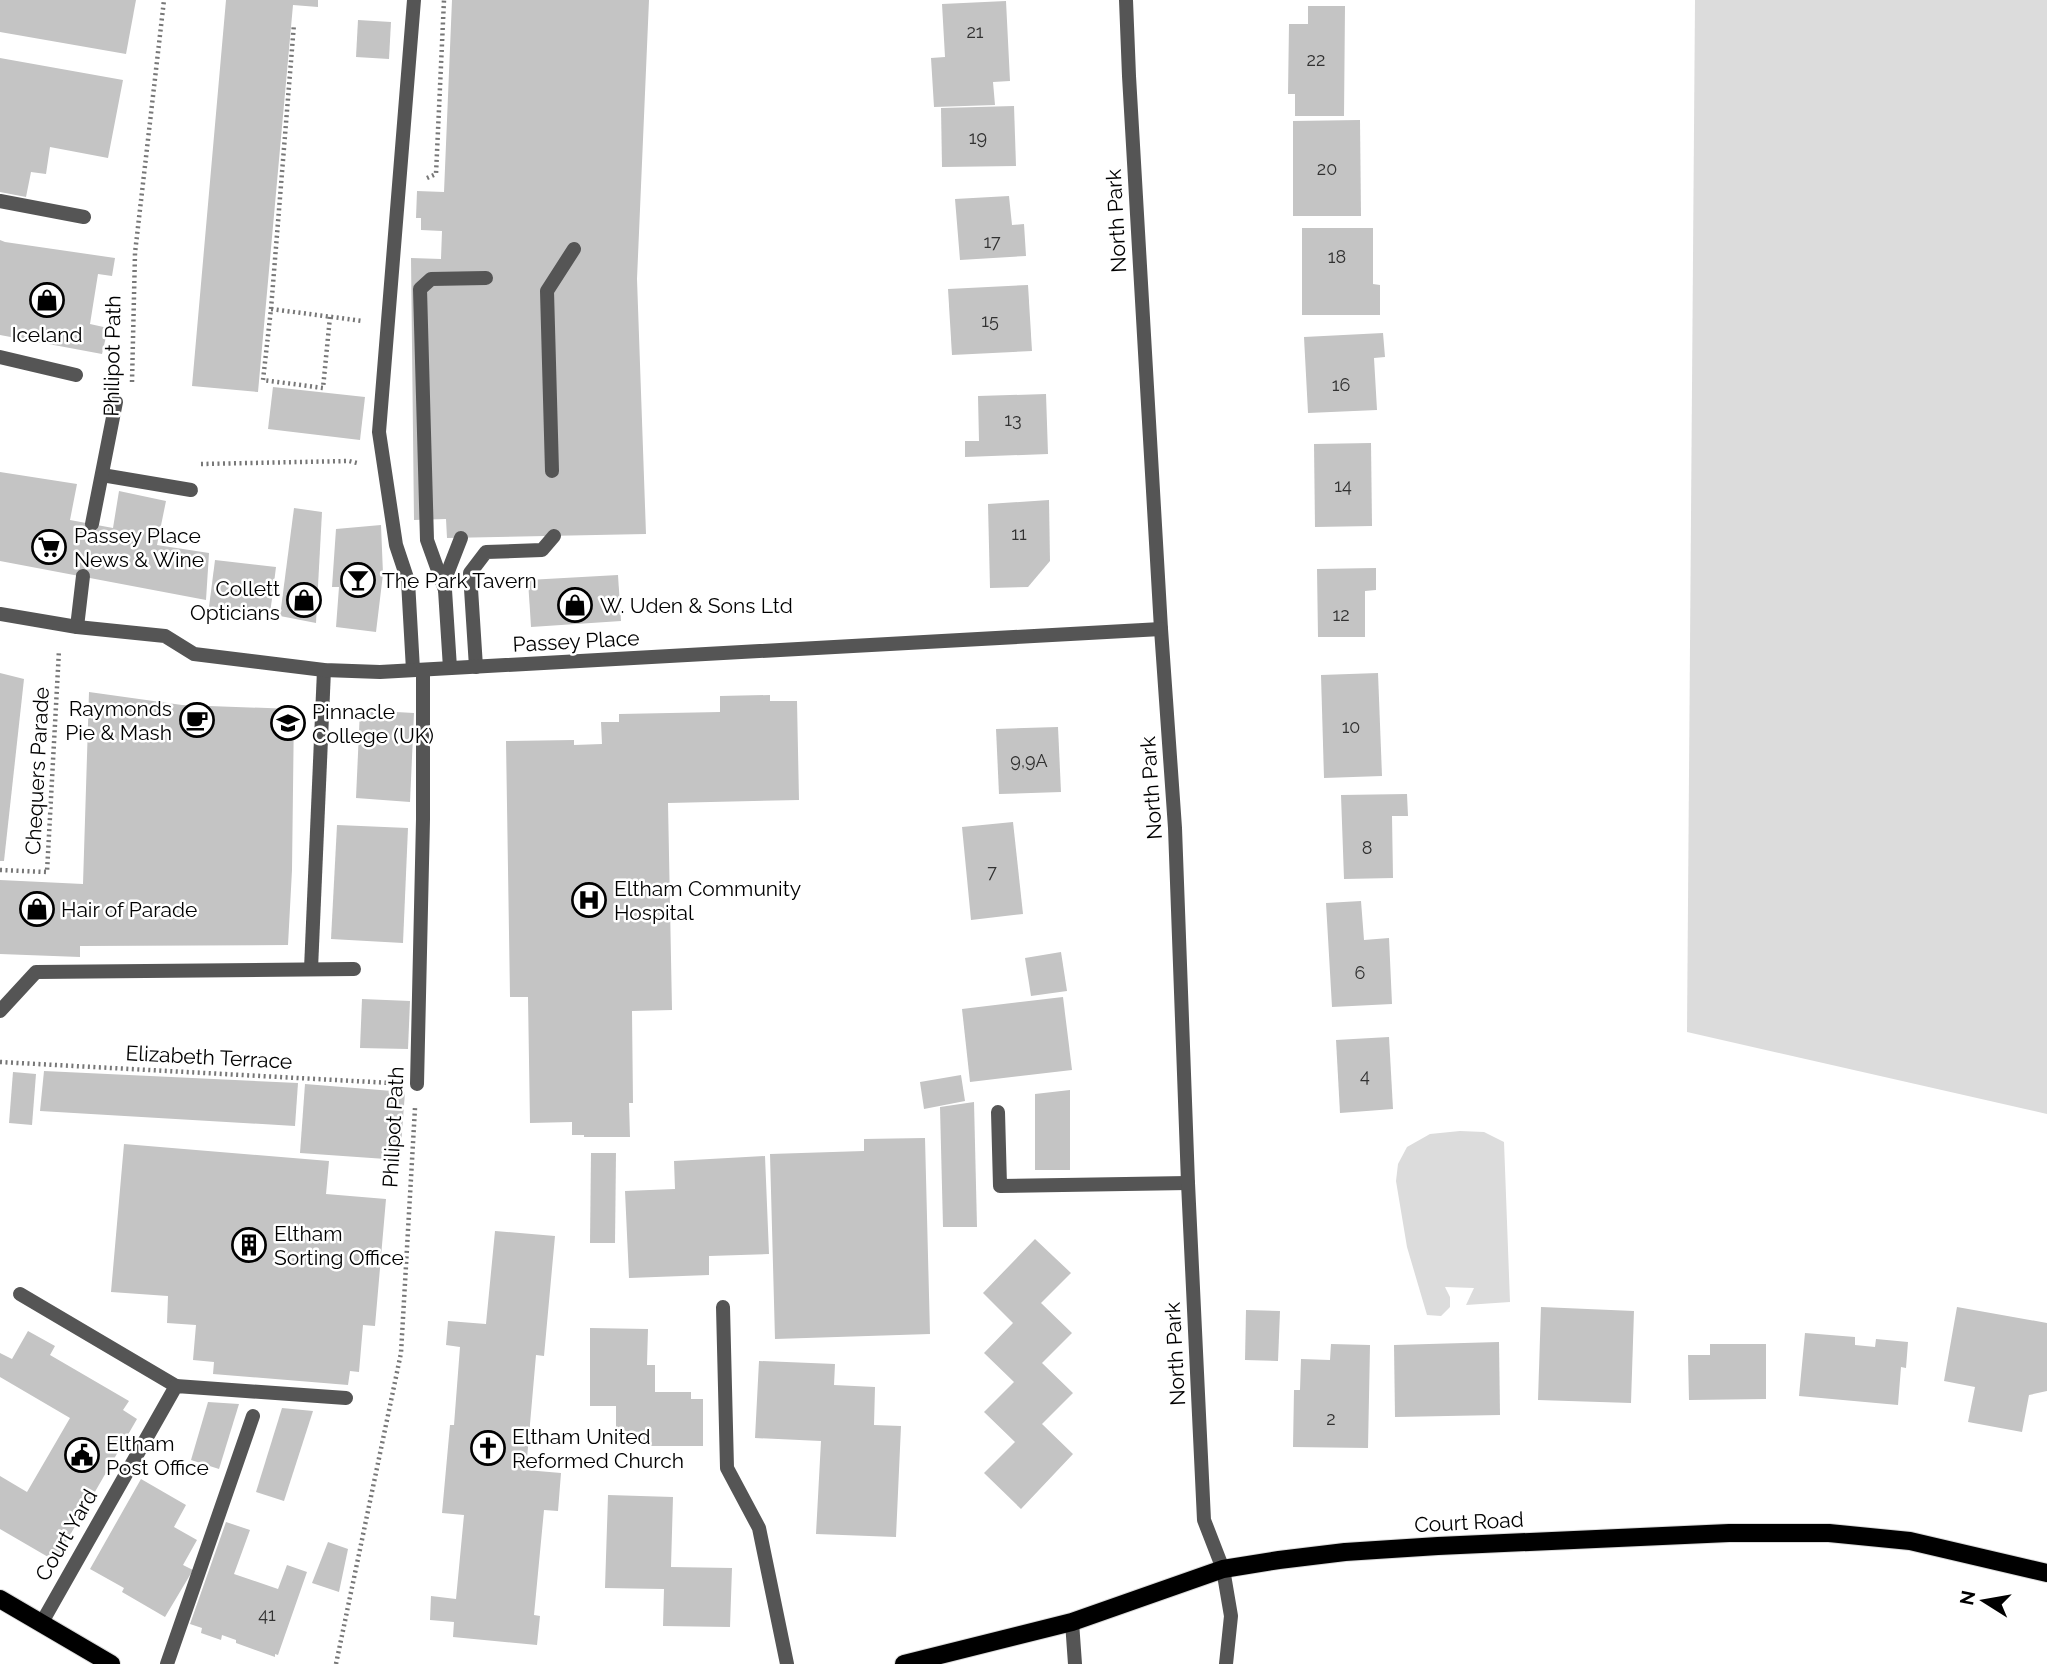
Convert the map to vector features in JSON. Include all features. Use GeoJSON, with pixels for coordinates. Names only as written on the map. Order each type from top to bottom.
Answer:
{"type":"FeatureCollection","features":[{"type":"Feature","properties":{"kind":"main road","name":"Court Road"},"geometry":{"type":"LineString","coordinates":[[904,1664],[1072,1622],[1223,1569],[1345,1552],[1729,1533],[1829,1533],[1910,1541],[2047,1573]]}},
{"type":"Feature","properties":{"kind":"main road"},"geometry":{"type":"LineString","coordinates":[[0,1599],[111,1664]]}},
{"type":"Feature","properties":{"kind":"street","name":"Philipot Path"},"geometry":{"type":"LineString","coordinates":[[414,0],[379,432],[396,545],[408,581],[418,670],[423,819],[417,1084]]}},
{"type":"Feature","properties":{"kind":"street","name":"North Park"},"geometry":{"type":"LineString","coordinates":[[1126,0],[1161,629],[1175,828],[1204,1520],[1223,1569],[1231,1616],[1226,1664]]}},
{"type":"Feature","properties":{"kind":"street"},"geometry":{"type":"LineString","coordinates":[[0,201],[84,216]]}},
{"type":"Feature","properties":{"kind":"street"},"geometry":{"type":"LineString","coordinates":[[552,471],[547,292],[574,249]]}},
{"type":"Feature","properties":{"kind":"street"},"geometry":{"type":"LineString","coordinates":[[446,590],[427,540],[420,289],[431,279],[486,278]]}},
{"type":"Feature","properties":{"kind":"street"},"geometry":{"type":"LineString","coordinates":[[0,357],[76,375]]}},
{"type":"Feature","properties":{"kind":"street"},"geometry":{"type":"LineString","coordinates":[[92,524],[116,402]]}},
{"type":"Feature","properties":{"kind":"street"},"geometry":{"type":"LineString","coordinates":[[102,475],[191,490]]}},
{"type":"Feature","properties":{"kind":"street"},"geometry":{"type":"LineString","coordinates":[[476,667],[470,573],[485,552],[542,550],[554,536]]}},
{"type":"Feature","properties":{"kind":"street"},"geometry":{"type":"LineString","coordinates":[[450,668],[447,574],[461,538]]}},
{"type":"Feature","properties":{"kind":"street"},"geometry":{"type":"LineString","coordinates":[[77,627],[83,576]]}},
{"type":"Feature","properties":{"kind":"street","name":"Passey Place"},"geometry":{"type":"LineString","coordinates":[[0,614],[77,627],[165,636],[194,654],[324,670],[380,671],[1161,629]]}},
{"type":"Feature","properties":{"kind":"street"},"geometry":{"type":"LineString","coordinates":[[311,969],[324,670]]}},
{"type":"Feature","properties":{"kind":"street"},"geometry":{"type":"LineString","coordinates":[[0,1011],[36,972],[354,969]]}},
{"type":"Feature","properties":{"kind":"street"},"geometry":{"type":"LineString","coordinates":[[998,1112],[1000,1186],[1188,1183]]}},
{"type":"Feature","properties":{"kind":"street"},"geometry":{"type":"LineString","coordinates":[[20,1294],[176,1386],[346,1398]]}},
{"type":"Feature","properties":{"kind":"street"},"geometry":{"type":"LineString","coordinates":[[723,1307],[727,1468],[759,1528],[788,1664]]}},
{"type":"Feature","properties":{"kind":"street","name":"Court Yard"},"geometry":{"type":"LineString","coordinates":[[41,1624],[176,1386]]}},
{"type":"Feature","properties":{"kind":"street"},"geometry":{"type":"LineString","coordinates":[[167,1664],[253,1416]]}},
{"type":"Feature","properties":{"kind":"street"},"geometry":{"type":"LineString","coordinates":[[1072,1622],[1075,1664]]}},
{"type":"Feature","properties":{"kind":"path","name":"Philipot Path"},"geometry":{"type":"LineString","coordinates":[[132,391],[135,253],[164,0]]}},
{"type":"Feature","properties":{"kind":"path"},"geometry":{"type":"LineString","coordinates":[[294,24],[263,380],[323,388],[330,317]]}},
{"type":"Feature","properties":{"kind":"path"},"geometry":{"type":"LineString","coordinates":[[271,309],[388,324]]}},
{"type":"Feature","properties":{"kind":"path"},"geometry":{"type":"LineString","coordinates":[[198,464],[349,461],[378,468],[384,463]]}},
{"type":"Feature","properties":{"kind":"path","name":"Chequers Parade"},"geometry":{"type":"LineString","coordinates":[[0,870],[47,872],[60,624]]}},
{"type":"Feature","properties":{"kind":"path","name":"Elizabeth Terrace"},"geometry":{"type":"LineString","coordinates":[[0,1062],[417,1084]]}},
{"type":"Feature","properties":{"kind":"path","name":"Philipot Path"},"geometry":{"type":"LineString","coordinates":[[336,1664],[401,1353],[417,1084]]}},
{"type":"Feature","properties":{"kind":"shaded area"},"geometry":{"type":"Polygon","coordinates":[[[1695,0],[2047,0],[2047,1114],[1687,1032],[1695,0]]]}},
{"type":"Feature","properties":{"kind":"shaded area"},"geometry":{"type":"Polygon","coordinates":[[[1484,1132],[1504,1142],[1510,1302],[1466,1305],[1474,1288],[1445,1287],[1450,1297],[1450,1307],[1441,1316],[1427,1315],[1407,1247],[1396,1181],[1398,1164],[1407,1147],[1430,1134],[1484,1132]]]}},
{"type":"Feature","properties":{"kind":"building"},"geometry":{"type":"Polygon","coordinates":[[[0,0],[136,0],[126,54],[0,32],[0,0]]]}},
{"type":"Feature","properties":{"kind":"building"},"geometry":{"type":"Polygon","coordinates":[[[226,0],[318,0],[318,7],[293,5],[258,392],[192,386],[226,0]]]}},
{"type":"Feature","properties":{"kind":"building"},"geometry":{"type":"Polygon","coordinates":[[[452,0],[649,0],[637,279],[646,534],[447,538],[446,519],[414,520],[411,258],[441,259],[442,231],[421,230],[421,218],[416,218],[417,191],[444,192],[452,0]]]}},
{"type":"Feature","properties":{"kind":"building"},"geometry":{"type":"Polygon","coordinates":[[[1006,1],[1010,81],[993,82],[995,105],[934,107],[931,58],[945,57],[942,4],[1006,1]]]}},
{"type":"Feature","properties":{"kind":"building"},"geometry":{"type":"Polygon","coordinates":[[[1308,6],[1345,6],[1344,116],[1295,116],[1295,94],[1288,94],[1289,24],[1308,24],[1308,6]]]}},
{"type":"Feature","properties":{"kind":"building"},"geometry":{"type":"Polygon","coordinates":[[[358,20],[391,22],[389,59],[356,57],[358,20]]]}},
{"type":"Feature","properties":{"kind":"building"},"geometry":{"type":"Polygon","coordinates":[[[0,58],[123,80],[108,158],[50,147],[46,174],[31,172],[26,197],[0,192],[0,58]]]}},
{"type":"Feature","properties":{"kind":"building"},"geometry":{"type":"Polygon","coordinates":[[[1014,106],[1016,166],[942,167],[941,108],[1014,106]]]}},
{"type":"Feature","properties":{"kind":"building"},"geometry":{"type":"Polygon","coordinates":[[[1360,120],[1361,216],[1293,216],[1293,121],[1360,120]]]}},
{"type":"Feature","properties":{"kind":"building"},"geometry":{"type":"Polygon","coordinates":[[[1009,196],[1012,225],[1024,224],[1026,256],[960,260],[955,199],[1009,196]]]}},
{"type":"Feature","properties":{"kind":"building"},"geometry":{"type":"Polygon","coordinates":[[[1302,228],[1373,228],[1373,284],[1380,285],[1380,315],[1302,315],[1302,228]]]}},
{"type":"Feature","properties":{"kind":"building","name":"Iceland"},"geometry":{"type":"Polygon","coordinates":[[[0,240],[115,258],[112,276],[98,274],[90,324],[108,328],[102,354],[0,335],[0,240]]]}},
{"type":"Feature","properties":{"kind":"building"},"geometry":{"type":"Polygon","coordinates":[[[1028,285],[1032,351],[952,355],[948,289],[1028,285]]]}},
{"type":"Feature","properties":{"kind":"building"},"geometry":{"type":"Polygon","coordinates":[[[1383,333],[1385,357],[1374,358],[1377,410],[1308,413],[1304,337],[1383,333]]]}},
{"type":"Feature","properties":{"kind":"building"},"geometry":{"type":"Polygon","coordinates":[[[273,387],[365,397],[360,440],[268,429],[273,387]]]}},
{"type":"Feature","properties":{"kind":"building"},"geometry":{"type":"Polygon","coordinates":[[[1046,394],[1048,454],[965,457],[965,441],[979,441],[978,396],[1046,394]]]}},
{"type":"Feature","properties":{"kind":"building"},"geometry":{"type":"Polygon","coordinates":[[[1371,443],[1372,526],[1315,527],[1314,444],[1371,443]]]}},
{"type":"Feature","properties":{"kind":"building"},"geometry":{"type":"Polygon","coordinates":[[[0,472],[77,484],[70,520],[113,528],[119,491],[166,501],[157,545],[209,553],[206,600],[0,561],[0,472]]]}},
{"type":"Feature","properties":{"kind":"building"},"geometry":{"type":"Polygon","coordinates":[[[1049,500],[1050,561],[1028,587],[990,588],[988,504],[1049,500]]]}},
{"type":"Feature","properties":{"kind":"building"},"geometry":{"type":"Polygon","coordinates":[[[294,508],[322,512],[316,623],[280,616],[294,508]]]}},
{"type":"Feature","properties":{"kind":"building","name":"The Park Tavern"},"geometry":{"type":"Polygon","coordinates":[[[381,525],[383,574],[376,632],[336,627],[339,587],[332,587],[336,529],[381,525]]]}},
{"type":"Feature","properties":{"kind":"building"},"geometry":{"type":"Polygon","coordinates":[[[215,560],[276,567],[270,614],[209,607],[215,560]]]}},
{"type":"Feature","properties":{"kind":"building"},"geometry":{"type":"Polygon","coordinates":[[[1376,568],[1376,590],[1365,591],[1365,637],[1318,637],[1317,569],[1376,568]]]}},
{"type":"Feature","properties":{"kind":"building"},"geometry":{"type":"Polygon","coordinates":[[[618,575],[621,621],[531,627],[528,580],[618,575]]]}},
{"type":"Feature","properties":{"kind":"building"},"geometry":{"type":"Polygon","coordinates":[[[0,673],[24,679],[4,861],[0,861],[0,673]]]}},
{"type":"Feature","properties":{"kind":"building"},"geometry":{"type":"Polygon","coordinates":[[[1378,673],[1382,776],[1324,778],[1321,675],[1378,673]]]}},
{"type":"Feature","properties":{"kind":"building"},"geometry":{"type":"Polygon","coordinates":[[[89,692],[182,705],[294,709],[288,945],[80,946],[80,957],[0,954],[0,880],[83,884],[89,692]]]}},
{"type":"Feature","properties":{"kind":"building","name":"Eltham Community Hospital"},"geometry":{"type":"Polygon","coordinates":[[[770,695],[770,701],[797,701],[799,800],[668,803],[672,1010],[632,1011],[633,1103],[629,1103],[630,1137],[572,1135],[572,1122],[530,1123],[528,997],[510,997],[506,741],[574,740],[574,745],[602,744],[601,722],[619,722],[619,714],[720,712],[720,696],[770,695]]]}},
{"type":"Feature","properties":{"kind":"building"},"geometry":{"type":"Polygon","coordinates":[[[360,710],[414,713],[410,802],[356,798],[360,710]]]}},
{"type":"Feature","properties":{"kind":"building"},"geometry":{"type":"Polygon","coordinates":[[[1058,727],[1061,792],[999,794],[996,729],[1058,727]]]}},
{"type":"Feature","properties":{"kind":"building"},"geometry":{"type":"Polygon","coordinates":[[[1407,794],[1408,816],[1392,816],[1393,878],[1344,879],[1341,795],[1407,794]]]}},
{"type":"Feature","properties":{"kind":"building"},"geometry":{"type":"Polygon","coordinates":[[[1013,822],[1023,914],[971,920],[962,827],[1013,822]]]}},
{"type":"Feature","properties":{"kind":"building"},"geometry":{"type":"Polygon","coordinates":[[[337,825],[408,828],[403,943],[331,939],[337,825]]]}},
{"type":"Feature","properties":{"kind":"building"},"geometry":{"type":"Polygon","coordinates":[[[1361,901],[1364,940],[1389,938],[1392,1004],[1332,1007],[1326,903],[1361,901]]]}},
{"type":"Feature","properties":{"kind":"building"},"geometry":{"type":"Polygon","coordinates":[[[1061,952],[1067,991],[1031,996],[1025,958],[1061,952]]]}},
{"type":"Feature","properties":{"kind":"building"},"geometry":{"type":"Polygon","coordinates":[[[1063,997],[1072,1070],[970,1082],[962,1009],[1063,997]]]}},
{"type":"Feature","properties":{"kind":"building"},"geometry":{"type":"Polygon","coordinates":[[[362,999],[410,1001],[408,1049],[360,1048],[362,999]]]}},
{"type":"Feature","properties":{"kind":"building"},"geometry":{"type":"Polygon","coordinates":[[[1389,1037],[1393,1109],[1340,1113],[1336,1040],[1389,1037]]]}},
{"type":"Feature","properties":{"kind":"building"},"geometry":{"type":"Polygon","coordinates":[[[44,1071],[298,1083],[295,1126],[40,1111],[44,1071]]]}},
{"type":"Feature","properties":{"kind":"building"},"geometry":{"type":"Polygon","coordinates":[[[13,1072],[36,1074],[32,1125],[9,1123],[13,1072]]]}},
{"type":"Feature","properties":{"kind":"building"},"geometry":{"type":"Polygon","coordinates":[[[961,1075],[965,1101],[924,1109],[920,1082],[961,1075]]]}},
{"type":"Feature","properties":{"kind":"building"},"geometry":{"type":"Polygon","coordinates":[[[305,1084],[405,1092],[400,1160],[300,1153],[305,1084]]]}},
{"type":"Feature","properties":{"kind":"building"},"geometry":{"type":"Polygon","coordinates":[[[1070,1090],[1070,1170],[1035,1170],[1035,1094],[1070,1090]]]}},
{"type":"Feature","properties":{"kind":"building"},"geometry":{"type":"Polygon","coordinates":[[[974,1102],[977,1227],[943,1227],[940,1107],[974,1102]]]}},
{"type":"Feature","properties":{"kind":"building"},"geometry":{"type":"Polygon","coordinates":[[[925,1138],[930,1334],[775,1339],[770,1154],[864,1151],[864,1139],[925,1138]]]}},
{"type":"Feature","properties":{"kind":"building","name":"Eltham Sorting Office"},"geometry":{"type":"Polygon","coordinates":[[[124,1144],[329,1161],[326,1194],[386,1199],[375,1326],[363,1325],[359,1372],[350,1371],[348,1385],[213,1374],[214,1362],[193,1360],[196,1325],[167,1323],[168,1296],[111,1292],[124,1144]]]}},
{"type":"Feature","properties":{"kind":"building"},"geometry":{"type":"Polygon","coordinates":[[[591,1153],[616,1153],[615,1243],[590,1243],[591,1153]]]}},
{"type":"Feature","properties":{"kind":"building"},"geometry":{"type":"Polygon","coordinates":[[[765,1156],[769,1254],[709,1256],[709,1275],[629,1278],[625,1191],[675,1189],[674,1161],[765,1156]]]}},
{"type":"Feature","properties":{"kind":"building","name":"Eltham United Reformed Church"},"geometry":{"type":"Polygon","coordinates":[[[495,1231],[555,1236],[544,1356],[536,1355],[526,1470],[561,1473],[558,1511],[544,1510],[534,1615],[540,1616],[537,1645],[453,1637],[454,1622],[430,1620],[431,1596],[456,1599],[464,1515],[442,1513],[450,1425],[454,1425],[460,1347],[446,1345],[448,1321],[486,1324],[495,1231]]]}},
{"type":"Feature","properties":{"kind":"building"},"geometry":{"type":"Polygon","coordinates":[[[1035,1239],[1071,1273],[1041,1303],[1072,1333],[1042,1363],[1073,1393],[1042,1424],[1073,1454],[1021,1509],[984,1473],[1015,1442],[984,1412],[1014,1382],[984,1353],[1013,1323],[983,1293],[1035,1239]]]}},
{"type":"Feature","properties":{"kind":"building"},"geometry":{"type":"Polygon","coordinates":[[[1541,1307],[1634,1311],[1631,1403],[1538,1400],[1541,1307]]]}},
{"type":"Feature","properties":{"kind":"building"},"geometry":{"type":"Polygon","coordinates":[[[1957,1307],[2047,1323],[2047,1391],[2029,1395],[2022,1432],[1968,1422],[1975,1387],[1944,1381],[1957,1307]]]}},
{"type":"Feature","properties":{"kind":"building"},"geometry":{"type":"Polygon","coordinates":[[[1246,1310],[1280,1311],[1278,1361],[1245,1360],[1246,1310]]]}},
{"type":"Feature","properties":{"kind":"building"},"geometry":{"type":"Polygon","coordinates":[[[590,1328],[648,1329],[647,1365],[655,1365],[655,1392],[691,1392],[691,1399],[703,1399],[703,1446],[643,1446],[644,1432],[616,1431],[616,1406],[590,1406],[590,1328]]]}},
{"type":"Feature","properties":{"kind":"building","name":"Eltham Post Office"},"geometry":{"type":"Polygon","coordinates":[[[28,1331],[55,1346],[50,1355],[129,1401],[123,1410],[137,1419],[55,1561],[0,1529],[0,1476],[27,1492],[70,1418],[0,1377],[0,1353],[12,1359],[28,1331]]]}},
{"type":"Feature","properties":{"kind":"building"},"geometry":{"type":"Polygon","coordinates":[[[1805,1333],[1855,1337],[1855,1345],[1875,1347],[1876,1339],[1908,1342],[1906,1368],[1901,1367],[1898,1405],[1799,1396],[1805,1333]]]}},
{"type":"Feature","properties":{"kind":"building"},"geometry":{"type":"Polygon","coordinates":[[[1499,1342],[1500,1415],[1395,1417],[1394,1345],[1499,1342]]]}},
{"type":"Feature","properties":{"kind":"building"},"geometry":{"type":"Polygon","coordinates":[[[1331,1344],[1370,1345],[1368,1448],[1293,1447],[1294,1390],[1300,1390],[1301,1359],[1330,1360],[1331,1344]]]}},
{"type":"Feature","properties":{"kind":"building"},"geometry":{"type":"Polygon","coordinates":[[[1710,1344],[1766,1344],[1766,1399],[1689,1400],[1688,1355],[1710,1355],[1710,1344]]]}},
{"type":"Feature","properties":{"kind":"building"},"geometry":{"type":"Polygon","coordinates":[[[759,1361],[835,1364],[834,1385],[875,1387],[874,1425],[901,1426],[896,1537],[816,1534],[821,1441],[755,1438],[759,1361]]]}},
{"type":"Feature","properties":{"kind":"building"},"geometry":{"type":"Polygon","coordinates":[[[208,1402],[239,1404],[219,1469],[191,1460],[208,1402]]]}},
{"type":"Feature","properties":{"kind":"building"},"geometry":{"type":"Polygon","coordinates":[[[282,1408],[313,1411],[284,1501],[256,1492],[282,1408]]]}},
{"type":"Feature","properties":{"kind":"building"},"geometry":{"type":"Polygon","coordinates":[[[141,1479],[186,1505],[174,1527],[197,1540],[183,1565],[193,1570],[165,1617],[122,1592],[124,1588],[90,1569],[141,1479]]]}},
{"type":"Feature","properties":{"kind":"building"},"geometry":{"type":"Polygon","coordinates":[[[608,1495],[673,1497],[671,1567],[732,1568],[730,1627],[663,1626],[664,1589],[605,1588],[608,1495]]]}},
{"type":"Feature","properties":{"kind":"building"},"geometry":{"type":"Polygon","coordinates":[[[226,1522],[250,1530],[234,1574],[278,1589],[287,1565],[307,1572],[278,1655],[275,1654],[275,1657],[222,1635],[221,1640],[201,1633],[202,1628],[190,1624],[226,1522]]]}},
{"type":"Feature","properties":{"kind":"building"},"geometry":{"type":"Polygon","coordinates":[[[328,1542],[348,1549],[339,1592],[312,1583],[328,1542]]]}},
{"type":"Feature","properties":{"kind":"place","name":"Iceland"},"geometry":{"type":"Point","coordinates":[47,300]}},
{"type":"Feature","properties":{"kind":"place","name":"Passey Place News & Wine"},"geometry":{"type":"Point","coordinates":[49,547]}},
{"type":"Feature","properties":{"kind":"place","name":"The Park Tavern"},"geometry":{"type":"Point","coordinates":[358,580]}},
{"type":"Feature","properties":{"kind":"place","name":"Collett Opticians"},"geometry":{"type":"Point","coordinates":[304,600]}},
{"type":"Feature","properties":{"kind":"place","name":"W. Uden & Sons Ltd"},"geometry":{"type":"Point","coordinates":[575,605]}},
{"type":"Feature","properties":{"kind":"place","name":"Raymonds Pie & Mash"},"geometry":{"type":"Point","coordinates":[197,720]}},
{"type":"Feature","properties":{"kind":"place","name":"Pinnacle College (UK)"},"geometry":{"type":"Point","coordinates":[288,723]}},
{"type":"Feature","properties":{"kind":"place","name":"Eltham Community Hospital"},"geometry":{"type":"Point","coordinates":[589,900]}},
{"type":"Feature","properties":{"kind":"place","name":"Hair of Parade"},"geometry":{"type":"Point","coordinates":[37,909]}},
{"type":"Feature","properties":{"kind":"place","name":"Eltham Sorting Office"},"geometry":{"type":"Point","coordinates":[249,1245]}},
{"type":"Feature","properties":{"kind":"place","name":"Eltham United Reformed Church"},"geometry":{"type":"Point","coordinates":[488,1448]}},
{"type":"Feature","properties":{"kind":"place","name":"Eltham Post Office"},"geometry":{"type":"Point","coordinates":[82,1455]}}]}
